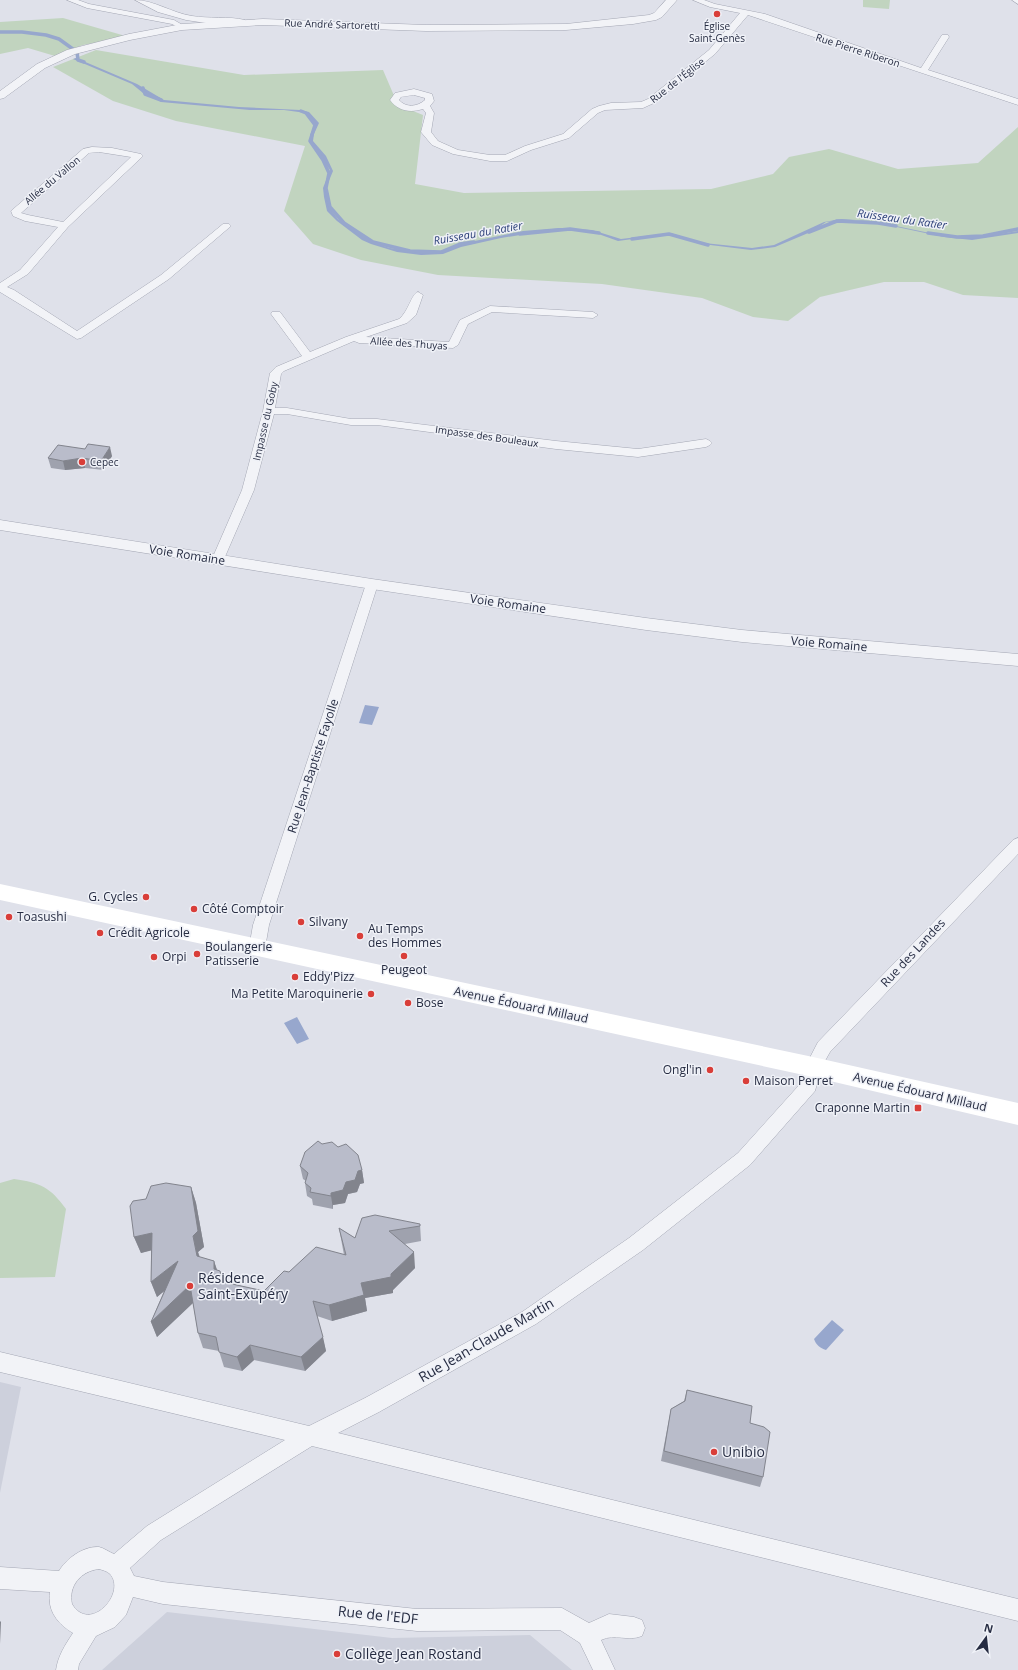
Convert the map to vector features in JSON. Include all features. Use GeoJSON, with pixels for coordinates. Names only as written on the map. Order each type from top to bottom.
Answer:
{"type":"FeatureCollection","features":[{"type":"Feature","properties":{"kind":"main road","name":"Avenue Édouard Millaud"},"geometry":{"type":"LineString","coordinates":[[0,892],[813,1067],[1018,1114]]}},
{"type":"Feature","properties":{"kind":"street"},"geometry":{"type":"LineString","coordinates":[[71,0],[94,7],[174,22],[182,27]]}},
{"type":"Feature","properties":{"kind":"street"},"geometry":{"type":"LineString","coordinates":[[139,0],[155,8],[194,20],[233,20],[242,22]]}},
{"type":"Feature","properties":{"kind":"street","name":"Rue André Sartoretti"},"geometry":{"type":"LineString","coordinates":[[0,96],[41,66],[77,51],[182,27],[242,22],[286,22],[426,28],[566,27],[652,18],[658,15],[672,0]]}},
{"type":"Feature","properties":{"kind":"street","name":"Rue Pierre Riberon"},"geometry":{"type":"LineString","coordinates":[[697,0],[706,4],[746,12],[1018,102]]}},
{"type":"Feature","properties":{"kind":"street","name":"Rue de l'Église"},"geometry":{"type":"LineString","coordinates":[[425,106],[430,113],[426,132],[435,143],[456,152],[490,158],[507,158],[528,148],[566,136],[595,111],[602,108],[611,106],[643,105],[651,101],[712,52],[746,12]]}},
{"type":"Feature","properties":{"kind":"street"},"geometry":{"type":"LineString","coordinates":[[923,71],[945,37]]}},
{"type":"Feature","properties":{"kind":"street","name":"Allée du Vallon"},"geometry":{"type":"LineString","coordinates":[[0,287],[24,272],[65,225],[138,156],[102,149],[86,151],[16,211],[16,214],[25,218],[65,225]]}},
{"type":"Feature","properties":{"kind":"street","name":"Allée du Vallon"},"geometry":{"type":"LineString","coordinates":[[0,287],[77,336],[165,277],[226,226]]}},
{"type":"Feature","properties":{"kind":"street","name":"Impasse du Goby"},"geometry":{"type":"LineString","coordinates":[[218,559],[248,490],[269,411],[276,373],[280,369],[350,339],[403,321],[411,315],[412,310],[416,306],[418,295]]}},
{"type":"Feature","properties":{"kind":"street","name":"Allée des Thuyas"},"geometry":{"type":"LineString","coordinates":[[350,339],[453,346],[464,322],[490,309],[594,315]]}},
{"type":"Feature","properties":{"kind":"street"},"geometry":{"type":"LineString","coordinates":[[276,314],[308,357]]}},
{"type":"Feature","properties":{"kind":"street","name":"Impasse des Bouleaux"},"geometry":{"type":"LineString","coordinates":[[269,411],[287,411],[326,416],[351,422],[377,422],[438,428],[556,445],[638,452],[706,443]]}},
{"type":"Feature","properties":{"kind":"street","name":"Voie Romaine"},"geometry":{"type":"LineString","coordinates":[[0,525],[372,584],[742,636],[1018,660]]}},
{"type":"Feature","properties":{"kind":"street","name":"Rue Jean-Baptiste Fayolle"},"geometry":{"type":"LineString","coordinates":[[257,948],[261,925],[372,584]]}},
{"type":"Feature","properties":{"kind":"street","name":"Rue des Landes"},"geometry":{"type":"LineString","coordinates":[[813,1067],[824,1047],[1018,844]]}},
{"type":"Feature","properties":{"kind":"street","name":"Rue Jean-Claude Martin"},"geometry":{"type":"LineString","coordinates":[[117,1565],[154,1533],[310,1436],[372,1406],[529,1318],[636,1244],[744,1159],[809,1086],[813,1067]]}},
{"type":"Feature","properties":{"kind":"street"},"geometry":{"type":"LineString","coordinates":[[0,1362],[310,1436],[1018,1610]]}},
{"type":"Feature","properties":{"kind":"street"},"geometry":{"type":"LineString","coordinates":[[100,1558],[109,1560],[117,1565],[123,1574],[126,1585],[124,1596],[119,1608],[111,1618],[100,1624],[89,1626],[79,1626],[70,1621],[64,1613],[61,1604],[61,1593],[64,1582],[70,1572],[79,1564],[100,1558]]}},
{"type":"Feature","properties":{"kind":"street"},"geometry":{"type":"LineString","coordinates":[[0,1578],[64,1582]]}},
{"type":"Feature","properties":{"kind":"street","name":"Rue de l'EDF"},"geometry":{"type":"LineString","coordinates":[[126,1585],[164,1592],[417,1620],[562,1619],[588,1636]]}},
{"type":"Feature","properties":{"kind":"street"},"geometry":{"type":"LineString","coordinates":[[604,1670],[588,1636],[609,1625],[634,1628]]}},
{"type":"Feature","properties":{"kind":"street"},"geometry":{"type":"LineString","coordinates":[[67,1670],[68,1660],[89,1626]]}},
{"type":"Feature","properties":{"kind":"shaded area"},"geometry":{"type":"Polygon","coordinates":[[[0,1382],[21,1387],[0,1493],[0,1382]]]}},
{"type":"Feature","properties":{"kind":"shaded area","name":"Collège Jean Rostand"},"geometry":{"type":"Polygon","coordinates":[[[167,1612],[392,1638],[530,1635],[572,1670],[102,1670],[167,1612]]]}},
{"type":"Feature","properties":{"kind":"green space"},"geometry":{"type":"Polygon","coordinates":[[[863,0],[890,0],[889,9],[863,7],[863,0]]]}},
{"type":"Feature","properties":{"kind":"green space"},"geometry":{"type":"Polygon","coordinates":[[[63,18],[129,37],[83,45],[55,56],[28,48],[0,54],[0,22],[63,18]]]}},
{"type":"Feature","properties":{"kind":"green space"},"geometry":{"type":"Polygon","coordinates":[[[96,50],[244,75],[383,70],[398,105],[423,115],[415,184],[464,193],[711,189],[773,174],[789,157],[829,149],[898,169],[978,163],[1018,127],[1018,298],[963,295],[924,282],[884,282],[820,297],[788,321],[753,317],[702,298],[602,284],[438,275],[361,260],[313,244],[284,211],[305,146],[176,121],[113,101],[53,67],[96,50]]]}},
{"type":"Feature","properties":{"kind":"green space"},"geometry":{"type":"Polygon","coordinates":[[[14,1179],[31,1182],[44,1187],[55,1196],[66,1209],[55,1277],[0,1278],[0,1183],[14,1179]]]}},
{"type":"Feature","properties":{"kind":"water"},"geometry":{"type":"Polygon","coordinates":[[[76,58],[137,84],[164,100],[239,107],[300,110],[309,112],[319,123],[314,134],[313,141],[326,156],[333,171],[326,188],[331,210],[338,219],[366,239],[390,248],[423,253],[443,252],[460,244],[523,231],[559,228],[592,230],[621,239],[670,233],[704,243],[752,248],[774,245],[824,222],[841,219],[872,221],[944,236],[972,238],[1018,231],[1018,233],[972,240],[944,237],[878,223],[854,220],[837,221],[826,222],[813,231],[775,247],[751,250],[702,244],[669,234],[618,241],[590,231],[557,229],[501,238],[461,247],[443,254],[421,255],[397,252],[362,240],[337,221],[327,211],[323,188],[330,170],[310,141],[310,135],[315,124],[306,113],[284,110],[250,110],[161,102],[153,96],[143,93],[132,84],[73,59],[76,58]]]}},
{"type":"Feature","properties":{"kind":"water"},"geometry":{"type":"Polygon","coordinates":[[[365,705],[379,707],[372,725],[359,723],[365,705]]]}},
{"type":"Feature","properties":{"kind":"water"},"geometry":{"type":"Polygon","coordinates":[[[297,1017],[309,1039],[297,1044],[284,1023],[297,1017]]]}},
{"type":"Feature","properties":{"kind":"water"},"geometry":{"type":"Polygon","coordinates":[[[832,1320],[844,1330],[826,1350],[818,1346],[814,1339],[832,1320]]]}},
{"type":"Feature","properties":{"kind":"building"},"geometry":{"type":"Polygon","coordinates":[[[88,444],[110,447],[101,461],[82,458],[63,461],[48,458],[58,445],[85,449],[88,444]]]}},
{"type":"Feature","properties":{"kind":"building"},"geometry":{"type":"Polygon","coordinates":[[[318,1141],[322,1144],[332,1142],[338,1147],[346,1144],[358,1155],[362,1170],[358,1171],[355,1180],[346,1182],[343,1190],[331,1193],[331,1196],[310,1192],[311,1188],[305,1183],[308,1173],[300,1166],[305,1152],[318,1141]]]}},
{"type":"Feature","properties":{"kind":"building","name":"Résidence Saint-Exupéry"},"geometry":{"type":"Polygon","coordinates":[[[166,1183],[191,1187],[198,1231],[193,1236],[197,1256],[214,1261],[214,1269],[220,1271],[223,1282],[264,1291],[284,1271],[289,1272],[316,1247],[346,1255],[339,1228],[355,1238],[362,1218],[375,1215],[420,1224],[420,1226],[389,1231],[414,1252],[391,1274],[391,1277],[361,1283],[364,1295],[329,1305],[313,1301],[323,1337],[301,1357],[250,1345],[237,1357],[219,1352],[216,1337],[198,1333],[190,1285],[151,1322],[178,1261],[151,1282],[152,1233],[134,1237],[130,1206],[133,1201],[146,1199],[151,1186],[166,1183]]]}},
{"type":"Feature","properties":{"kind":"building","name":"Unibio"},"geometry":{"type":"Polygon","coordinates":[[[687,1390],[752,1406],[750,1423],[764,1427],[770,1432],[763,1477],[664,1451],[671,1409],[685,1401],[687,1390]]]}},
{"type":"Feature","properties":{"kind":"waterway","name":"Ruisseau du Ratier"},"geometry":{"type":"LineString","coordinates":[[0,32],[22,32],[46,35],[59,39],[77,52],[78,60],[84,62]]}},
{"type":"Feature","properties":{"kind":"waterway","name":"Ruisseau du Ratier"},"geometry":{"type":"LineString","coordinates":[[143,88],[145,94],[161,100]]}},
{"type":"Feature","properties":{"kind":"waterway","name":"Ruisseau du Ratier"},"geometry":{"type":"LineString","coordinates":[[301,111],[306,113],[315,125],[310,141],[323,160],[329,173],[326,188],[330,207],[344,223],[373,242],[410,251],[441,252],[460,244],[474,242]]}},
{"type":"Feature","properties":{"kind":"waterway","name":"Ruisseau du Ratier"},"geometry":{"type":"LineString","coordinates":[[809,232],[837,221],[878,223],[896,226]]}},
{"type":"Feature","properties":{"kind":"waterway","name":"Ruisseau du Ratier"},"geometry":{"type":"LineString","coordinates":[[520,234],[570,229],[599,233]]}},
{"type":"Feature","properties":{"kind":"waterway","name":"Ruisseau du Ratier"},"geometry":{"type":"LineString","coordinates":[[928,233],[957,237],[983,236],[1018,229]]}},
{"type":"Feature","properties":{"kind":"waterway","name":"Ruisseau du Ratier"},"geometry":{"type":"LineString","coordinates":[[632,239],[669,234],[708,245]]}},
{"type":"Feature","properties":{"kind":"place","name":"Église Saint-Genès"},"geometry":{"type":"Point","coordinates":[717,14]}},
{"type":"Feature","properties":{"kind":"place","name":"Cepec"},"geometry":{"type":"Point","coordinates":[82,462]}},
{"type":"Feature","properties":{"kind":"place","name":"G. Cycles"},"geometry":{"type":"Point","coordinates":[146,897]}},
{"type":"Feature","properties":{"kind":"place","name":"Côté Comptoir"},"geometry":{"type":"Point","coordinates":[194,909]}},
{"type":"Feature","properties":{"kind":"place","name":"Toasushi"},"geometry":{"type":"Point","coordinates":[9,917]}},
{"type":"Feature","properties":{"kind":"place","name":"Silvany"},"geometry":{"type":"Point","coordinates":[301,922]}},
{"type":"Feature","properties":{"kind":"place","name":"Crédit Agricole"},"geometry":{"type":"Point","coordinates":[100,933]}},
{"type":"Feature","properties":{"kind":"place","name":"Au Temps des Hommes"},"geometry":{"type":"Point","coordinates":[360,936]}},
{"type":"Feature","properties":{"kind":"place","name":"Boulangerie Patisserie"},"geometry":{"type":"Point","coordinates":[197,954]}},
{"type":"Feature","properties":{"kind":"place","name":"Peugeot"},"geometry":{"type":"Point","coordinates":[404,956]}},
{"type":"Feature","properties":{"kind":"place","name":"Orpi"},"geometry":{"type":"Point","coordinates":[154,957]}},
{"type":"Feature","properties":{"kind":"place","name":"Eddy'Pizz"},"geometry":{"type":"Point","coordinates":[295,977]}},
{"type":"Feature","properties":{"kind":"place","name":"Ma Petite Maroquinerie"},"geometry":{"type":"Point","coordinates":[371,994]}},
{"type":"Feature","properties":{"kind":"place","name":"Bose"},"geometry":{"type":"Point","coordinates":[408,1003]}},
{"type":"Feature","properties":{"kind":"place","name":"Ongl'in"},"geometry":{"type":"Point","coordinates":[710,1070]}},
{"type":"Feature","properties":{"kind":"place","name":"Maison Perret"},"geometry":{"type":"Point","coordinates":[746,1081]}},
{"type":"Feature","properties":{"kind":"place","name":"Craponne Martin"},"geometry":{"type":"Point","coordinates":[918,1108]}},
{"type":"Feature","properties":{"kind":"place","name":"Résidence Saint-Exupéry"},"geometry":{"type":"Point","coordinates":[190,1286]}},
{"type":"Feature","properties":{"kind":"place","name":"Unibio"},"geometry":{"type":"Point","coordinates":[714,1452]}},
{"type":"Feature","properties":{"kind":"place","name":"Collège Jean Rostand"},"geometry":{"type":"Point","coordinates":[337,1654]}}]}
